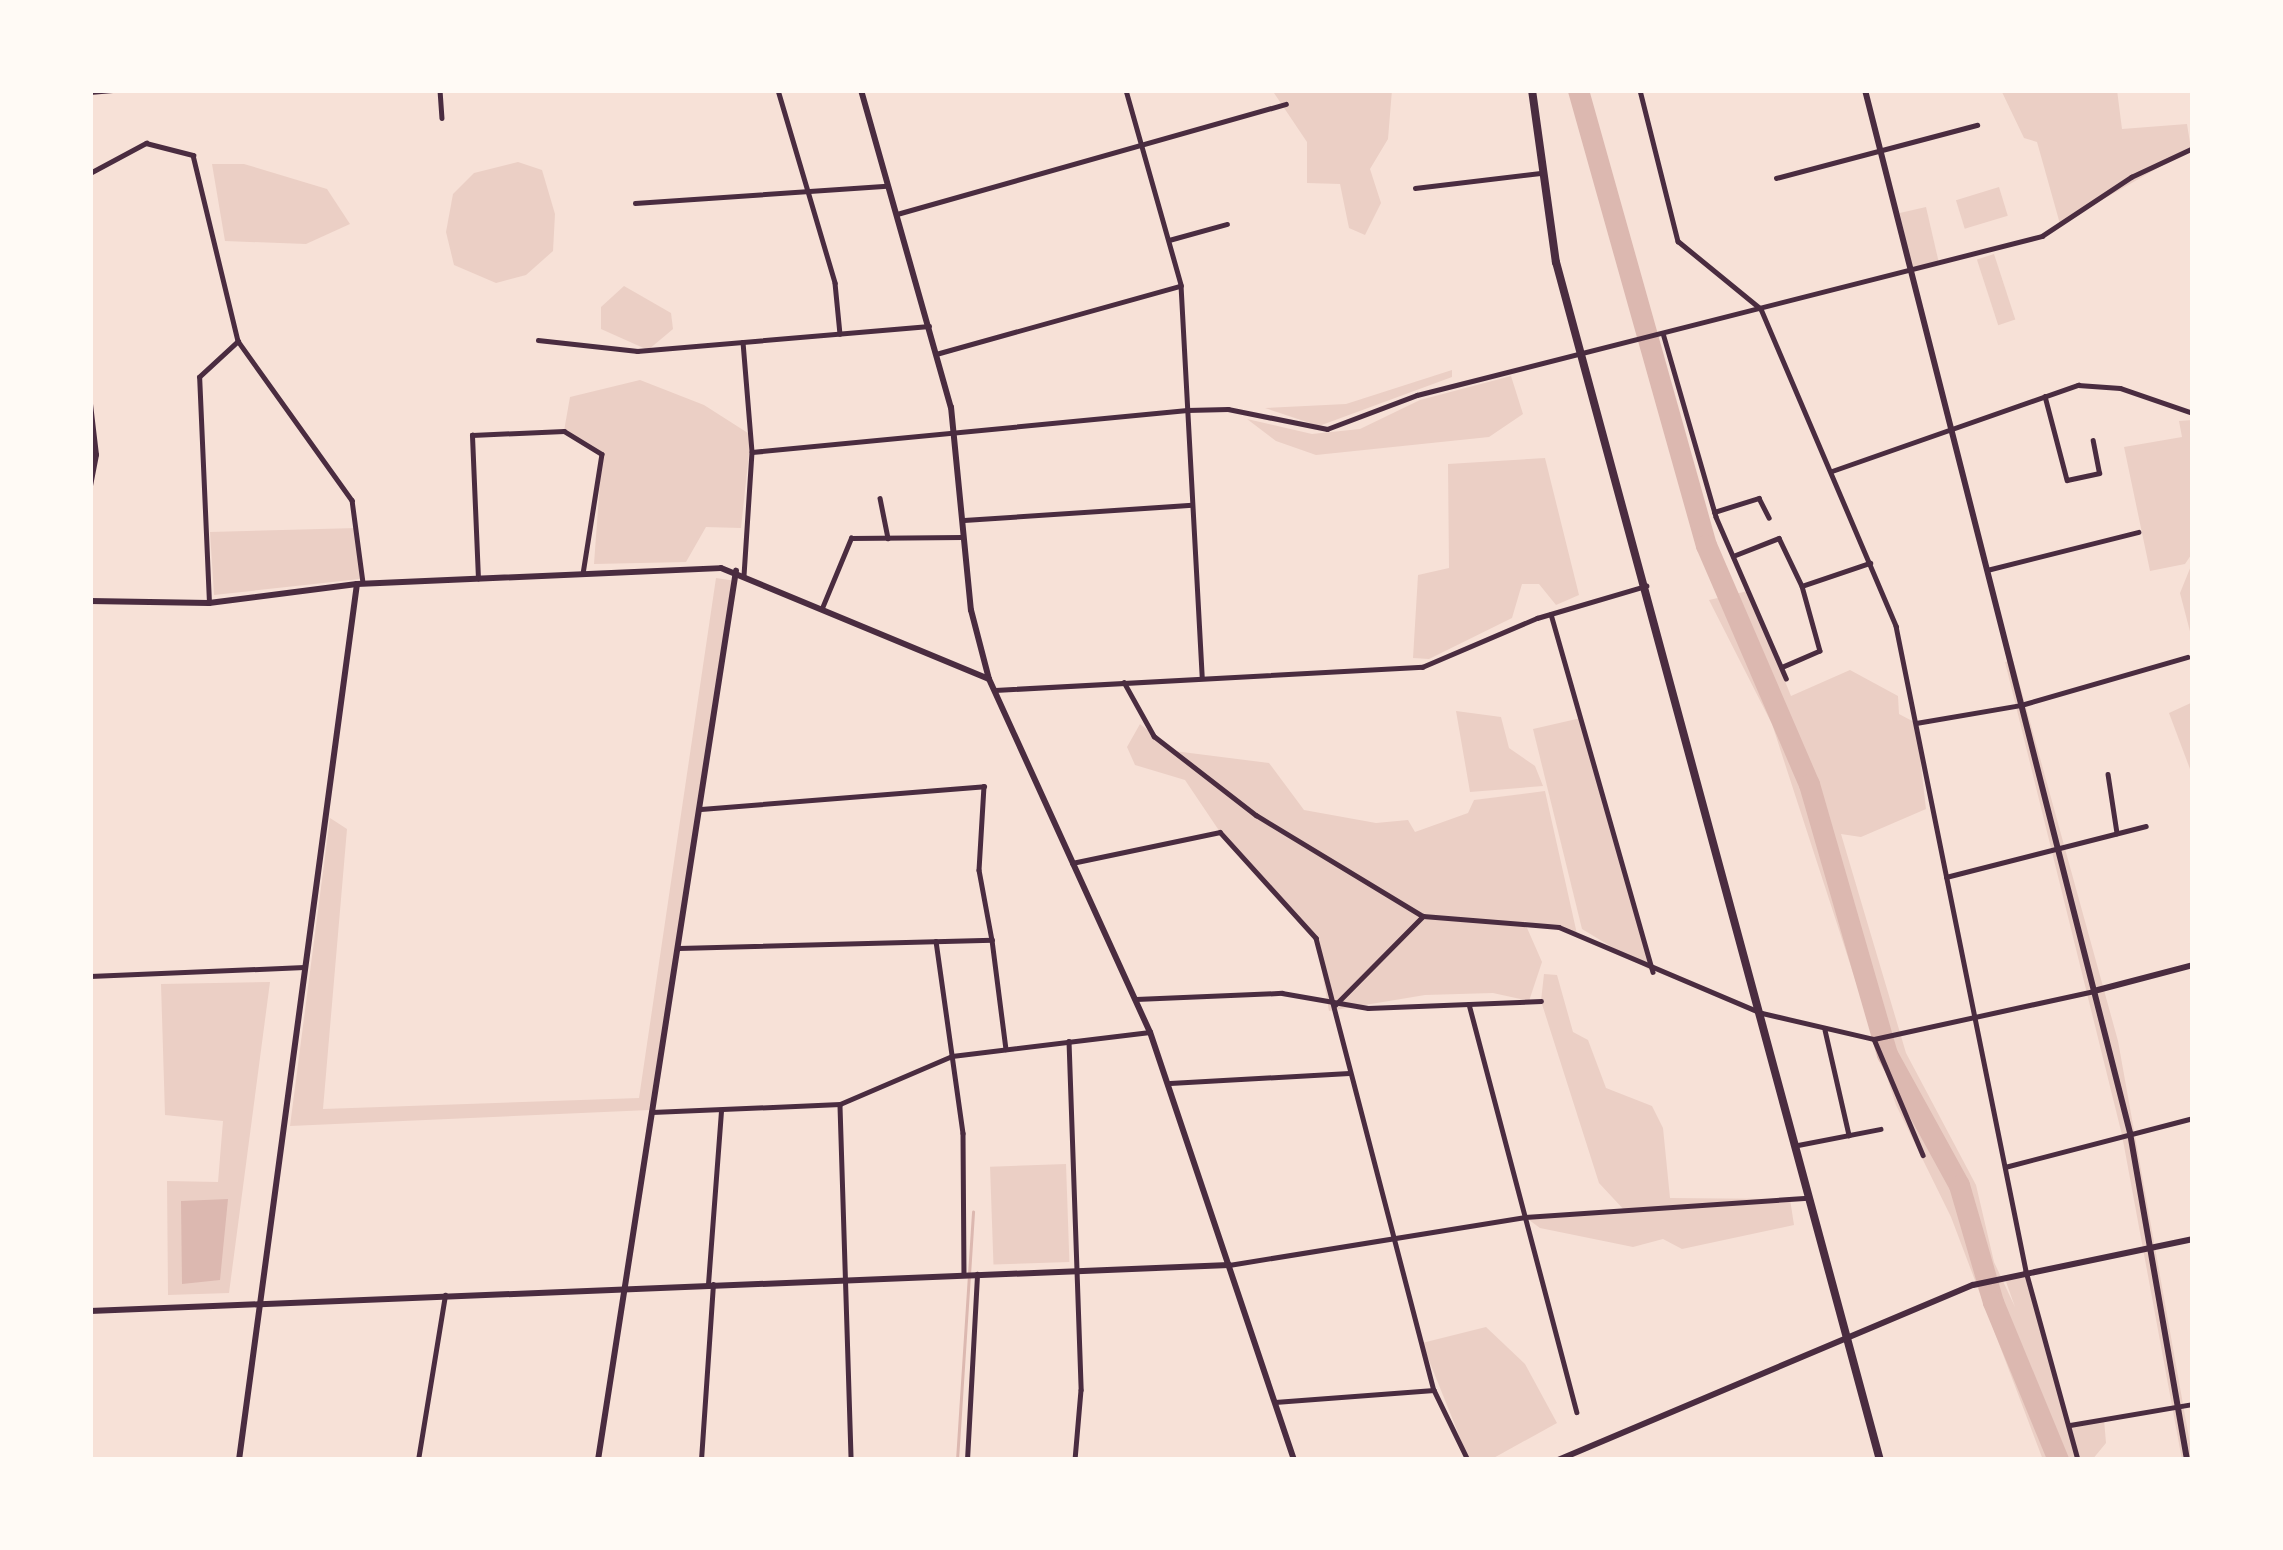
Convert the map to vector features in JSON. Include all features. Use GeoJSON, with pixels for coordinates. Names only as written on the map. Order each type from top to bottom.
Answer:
{"type":"FeatureCollection","features":[{"type":"Feature","properties":{"kind":"main road"},"geometry":{"type":"LineString","coordinates":[[1532,90],[1556,262],[1880,1460]]}},
{"type":"Feature","properties":{"kind":"street"},"geometry":{"type":"LineString","coordinates":[[90,92],[115,90]]}},
{"type":"Feature","properties":{"kind":"street"},"geometry":{"type":"LineString","coordinates":[[440,90],[442,118]]}},
{"type":"Feature","properties":{"kind":"street"},"geometry":{"type":"LineString","coordinates":[[778,90],[836,283],[840,335]]}},
{"type":"Feature","properties":{"kind":"street"},"geometry":{"type":"LineString","coordinates":[[861,90],[956,435],[971,610],[989,679],[1150,1032],[1294,1460]]}},
{"type":"Feature","properties":{"kind":"street"},"geometry":{"type":"LineString","coordinates":[[1126,90],[1181,285],[1202,676]]}},
{"type":"Feature","properties":{"kind":"street"},"geometry":{"type":"LineString","coordinates":[[1640,90],[1678,241],[1760,309],[1897,626],[2026,1271],[2078,1460]]}},
{"type":"Feature","properties":{"kind":"street"},"geometry":{"type":"LineString","coordinates":[[1865,90],[2131,1133],[2188,1460]]}},
{"type":"Feature","properties":{"kind":"street"},"geometry":{"type":"LineString","coordinates":[[897,214],[1286,104]]}},
{"type":"Feature","properties":{"kind":"street"},"geometry":{"type":"LineString","coordinates":[[1776,178],[1977,124]]}},
{"type":"Feature","properties":{"kind":"street"},"geometry":{"type":"LineString","coordinates":[[90,173],[146,143],[193,155],[238,341],[352,500],[360,584],[239,1460]]}},
{"type":"Feature","properties":{"kind":"street"},"geometry":{"type":"LineString","coordinates":[[752,452],[1187,410],[1228,409],[1327,429],[1417,395],[2042,236],[2132,177],[2193,148]]}},
{"type":"Feature","properties":{"kind":"street"},"geometry":{"type":"LineString","coordinates":[[1415,188],[1546,172]]}},
{"type":"Feature","properties":{"kind":"street"},"geometry":{"type":"LineString","coordinates":[[634,203],[889,185]]}},
{"type":"Feature","properties":{"kind":"street"},"geometry":{"type":"LineString","coordinates":[[1169,240],[1227,224]]}},
{"type":"Feature","properties":{"kind":"street"},"geometry":{"type":"LineString","coordinates":[[936,354],[1181,285]]}},
{"type":"Feature","properties":{"kind":"street"},"geometry":{"type":"LineString","coordinates":[[538,340],[637,351],[928,326]]}},
{"type":"Feature","properties":{"kind":"street"},"geometry":{"type":"LineString","coordinates":[[1662,333],[1714,512],[1786,678]]}},
{"type":"Feature","properties":{"kind":"street"},"geometry":{"type":"LineString","coordinates":[[209,603],[199,377],[238,341]]}},
{"type":"Feature","properties":{"kind":"street"},"geometry":{"type":"LineString","coordinates":[[598,1460],[740,573],[752,452],[743,343]]}},
{"type":"Feature","properties":{"kind":"street"},"geometry":{"type":"LineString","coordinates":[[1832,471],[1951,427],[2098,383],[2193,413]]}},
{"type":"Feature","properties":{"kind":"street"},"geometry":{"type":"LineString","coordinates":[[2045,396],[2067,480],[2099,473],[2093,441]]}},
{"type":"Feature","properties":{"kind":"street"},"geometry":{"type":"LineString","coordinates":[[90,404],[96,469],[90,485]]}},
{"type":"Feature","properties":{"kind":"street"},"geometry":{"type":"LineString","coordinates":[[478,579],[472,435],[564,431],[602,454],[583,574]]}},
{"type":"Feature","properties":{"kind":"street"},"geometry":{"type":"LineString","coordinates":[[880,498],[889,538]]}},
{"type":"Feature","properties":{"kind":"street"},"geometry":{"type":"LineString","coordinates":[[1714,512],[1760,498],[1769,518]]}},
{"type":"Feature","properties":{"kind":"street"},"geometry":{"type":"LineString","coordinates":[[964,520],[1192,505]]}},
{"type":"Feature","properties":{"kind":"street"},"geometry":{"type":"LineString","coordinates":[[1988,570],[2138,532]]}},
{"type":"Feature","properties":{"kind":"street"},"geometry":{"type":"LineString","coordinates":[[822,608],[851,538],[966,537]]}},
{"type":"Feature","properties":{"kind":"street"},"geometry":{"type":"LineString","coordinates":[[1732,556],[1779,538],[1802,586],[1820,651],[1781,668]]}},
{"type":"Feature","properties":{"kind":"street"},"geometry":{"type":"LineString","coordinates":[[1802,586],[1871,562]]}},
{"type":"Feature","properties":{"kind":"street"},"geometry":{"type":"LineString","coordinates":[[90,601],[209,603],[360,584],[740,573],[989,679]]}},
{"type":"Feature","properties":{"kind":"street"},"geometry":{"type":"LineString","coordinates":[[995,691],[1422,667],[1551,614],[1646,586]]}},
{"type":"Feature","properties":{"kind":"street"},"geometry":{"type":"LineString","coordinates":[[1551,614],[1653,972]]}},
{"type":"Feature","properties":{"kind":"street"},"geometry":{"type":"LineString","coordinates":[[1916,723],[2021,705],[2187,657]]}},
{"type":"Feature","properties":{"kind":"street"},"geometry":{"type":"LineString","coordinates":[[1124,682],[1154,736],[1256,814],[1423,916],[1559,927],[1653,972],[1762,1013],[1874,1039],[1902,1038],[2193,965]]}},
{"type":"Feature","properties":{"kind":"street"},"geometry":{"type":"LineString","coordinates":[[2108,774],[2117,833]]}},
{"type":"Feature","properties":{"kind":"street"},"geometry":{"type":"LineString","coordinates":[[701,809],[983,786],[979,870],[1006,1049]]}},
{"type":"Feature","properties":{"kind":"street"},"geometry":{"type":"LineString","coordinates":[[1946,877],[2146,826]]}},
{"type":"Feature","properties":{"kind":"street"},"geometry":{"type":"LineString","coordinates":[[1070,864],[1220,832],[1316,938],[1434,1390],[1468,1460]]}},
{"type":"Feature","properties":{"kind":"street"},"geometry":{"type":"LineString","coordinates":[[1335,1005],[1423,916]]}},
{"type":"Feature","properties":{"kind":"street"},"geometry":{"type":"LineString","coordinates":[[679,949],[992,940]]}},
{"type":"Feature","properties":{"kind":"street"},"geometry":{"type":"LineString","coordinates":[[936,941],[968,1195],[964,1275]]}},
{"type":"Feature","properties":{"kind":"street"},"geometry":{"type":"LineString","coordinates":[[90,976],[304,967]]}},
{"type":"Feature","properties":{"kind":"street"},"geometry":{"type":"LineString","coordinates":[[1136,999],[1282,993],[1335,1005],[1540,1001]]}},
{"type":"Feature","properties":{"kind":"street"},"geometry":{"type":"LineString","coordinates":[[1469,1004],[1576,1412]]}},
{"type":"Feature","properties":{"kind":"street"},"geometry":{"type":"LineString","coordinates":[[1824,1028],[1849,1135]]}},
{"type":"Feature","properties":{"kind":"street"},"geometry":{"type":"LineString","coordinates":[[652,1112],[840,1104],[952,1056],[1150,1032]]}},
{"type":"Feature","properties":{"kind":"street"},"geometry":{"type":"LineString","coordinates":[[1874,1039],[1897,1109],[1923,1155]]}},
{"type":"Feature","properties":{"kind":"street"},"geometry":{"type":"LineString","coordinates":[[1069,1041],[1079,1270],[1075,1460]]}},
{"type":"Feature","properties":{"kind":"street"},"geometry":{"type":"LineString","coordinates":[[1169,1083],[1352,1072]]}},
{"type":"Feature","properties":{"kind":"street"},"geometry":{"type":"LineString","coordinates":[[840,1104],[851,1460]]}},
{"type":"Feature","properties":{"kind":"street"},"geometry":{"type":"LineString","coordinates":[[701,1460],[722,1110]]}},
{"type":"Feature","properties":{"kind":"street"},"geometry":{"type":"LineString","coordinates":[[2005,1167],[2193,1118]]}},
{"type":"Feature","properties":{"kind":"street"},"geometry":{"type":"LineString","coordinates":[[1798,1145],[1880,1129]]}},
{"type":"Feature","properties":{"kind":"street"},"geometry":{"type":"LineString","coordinates":[[90,1311],[1229,1265],[1525,1217],[1811,1197]]}},
{"type":"Feature","properties":{"kind":"street"},"geometry":{"type":"LineString","coordinates":[[1558,1460],[1846,1333],[1973,1285],[2193,1239]]}},
{"type":"Feature","properties":{"kind":"street"},"geometry":{"type":"LineString","coordinates":[[967,1460],[977,1274]]}},
{"type":"Feature","properties":{"kind":"street"},"geometry":{"type":"LineString","coordinates":[[418,1460],[445,1295]]}},
{"type":"Feature","properties":{"kind":"street"},"geometry":{"type":"LineString","coordinates":[[1275,1402],[1434,1390]]}},
{"type":"Feature","properties":{"kind":"street"},"geometry":{"type":"LineString","coordinates":[[2070,1425],[2193,1404]]}},
{"type":"Feature","properties":{"kind":"shaded area"},"geometry":{"type":"Polygon","coordinates":[[[1272,90],[1392,90],[1388,139],[1370,169],[1381,203],[1365,235],[1349,228],[1340,184],[1307,183],[1307,142],[1272,90]]]}},
{"type":"Feature","properties":{"kind":"shaded area"},"geometry":{"type":"Polygon","coordinates":[[[2001,90],[2117,90],[2122,129],[2187,124],[2191,149],[2060,224],[2037,142],[2024,138],[2001,90]]]}},
{"type":"Feature","properties":{"kind":"shaded area"},"geometry":{"type":"Polygon","coordinates":[[[518,162],[542,170],[555,214],[553,251],[526,275],[496,283],[454,265],[446,232],[453,194],[474,173],[518,162]]]}},
{"type":"Feature","properties":{"kind":"shaded area"},"geometry":{"type":"Polygon","coordinates":[[[212,164],[244,164],[327,189],[350,224],[306,244],[225,241],[212,164]]]}},
{"type":"Feature","properties":{"kind":"shaded area"},"geometry":{"type":"Polygon","coordinates":[[[1999,187],[2008,216],[1965,229],[1956,200],[1999,187]]]}},
{"type":"Feature","properties":{"kind":"shaded area"},"geometry":{"type":"Polygon","coordinates":[[[1926,207],[1939,263],[1913,269],[1900,213],[1926,207]]]}},
{"type":"Feature","properties":{"kind":"shaded area"},"geometry":{"type":"Polygon","coordinates":[[[1994,254],[2015,320],[1998,325],[1977,260],[1994,254]]]}},
{"type":"Feature","properties":{"kind":"shaded area"},"geometry":{"type":"Polygon","coordinates":[[[624,286],[671,313],[673,329],[648,350],[601,329],[601,307],[624,286]]]}},
{"type":"Feature","properties":{"kind":"shaded area"},"geometry":{"type":"Polygon","coordinates":[[[1452,370],[1452,377],[1319,426],[1265,408],[1346,404],[1452,370]]]}},
{"type":"Feature","properties":{"kind":"shaded area"},"geometry":{"type":"Polygon","coordinates":[[[1511,376],[1523,414],[1489,437],[1316,455],[1276,441],[1247,419],[1312,434],[1360,429],[1420,400],[1511,376]]]}},
{"type":"Feature","properties":{"kind":"shaded area"},"geometry":{"type":"Polygon","coordinates":[[[640,380],[704,405],[751,435],[741,528],[706,527],[686,562],[594,564],[602,454],[564,431],[570,397],[640,380]]]}},
{"type":"Feature","properties":{"kind":"shaded area"},"geometry":{"type":"Polygon","coordinates":[[[2193,420],[2193,552],[2185,564],[2150,571],[2124,447],[2182,437],[2179,421],[2193,420]]]}},
{"type":"Feature","properties":{"kind":"shaded area"},"geometry":{"type":"Polygon","coordinates":[[[1545,458],[1579,595],[1556,605],[1539,584],[1522,584],[1512,618],[1429,659],[1413,658],[1418,575],[1449,568],[1448,464],[1545,458]]]}},
{"type":"Feature","properties":{"kind":"shaded area"},"geometry":{"type":"Polygon","coordinates":[[[357,528],[360,579],[214,595],[210,532],[357,528]]]}},
{"type":"Feature","properties":{"kind":"shaded area"},"geometry":{"type":"Polygon","coordinates":[[[2193,561],[2193,643],[2180,593],[2193,561]]]}},
{"type":"Feature","properties":{"kind":"shaded area"},"geometry":{"type":"Polygon","coordinates":[[[716,578],[736,581],[649,1110],[290,1126],[330,818],[347,829],[323,1109],[639,1098],[716,578]]]}},
{"type":"Feature","properties":{"kind":"shaded area"},"geometry":{"type":"Polygon","coordinates":[[[1748,591],[1791,696],[1850,670],[1898,696],[1899,714],[1916,723],[1926,809],[1861,837],[1841,834],[1906,1053],[1976,1185],[1994,1262],[2015,1307],[2004,1276],[2026,1271],[2069,1424],[2104,1419],[2106,1443],[2092,1460],[2043,1460],[1951,1217],[1896,1105],[1772,724],[1709,600],[1748,591]]]}},
{"type":"Feature","properties":{"kind":"shaded area"},"geometry":{"type":"Polygon","coordinates":[[[2013,660],[2118,1041],[2193,1460],[2182,1460],[2122,1135],[2005,662],[2013,660]]]}},
{"type":"Feature","properties":{"kind":"shaded area"},"geometry":{"type":"Polygon","coordinates":[[[2193,702],[2193,777],[2169,713],[2193,702]]]}},
{"type":"Feature","properties":{"kind":"shaded area"},"geometry":{"type":"Polygon","coordinates":[[[1456,711],[1501,717],[1509,748],[1535,766],[1543,786],[1470,792],[1456,711]]]}},
{"type":"Feature","properties":{"kind":"shaded area"},"geometry":{"type":"Polygon","coordinates":[[[1581,718],[1653,972],[1582,929],[1533,729],[1581,718]]]}},
{"type":"Feature","properties":{"kind":"shaded area"},"geometry":{"type":"Polygon","coordinates":[[[1140,724],[1174,751],[1269,763],[1304,810],[1376,823],[1408,820],[1415,832],[1468,813],[1474,800],[1545,791],[1577,934],[1524,921],[1542,962],[1529,1001],[1493,993],[1425,995],[1329,1011],[1316,938],[1220,832],[1185,780],[1135,765],[1127,747],[1140,724]]]}},
{"type":"Feature","properties":{"kind":"shaded area"},"geometry":{"type":"Polygon","coordinates":[[[1544,974],[1557,975],[1573,1032],[1588,1040],[1606,1088],[1652,1106],[1663,1128],[1670,1198],[1790,1199],[1794,1225],[1682,1249],[1663,1239],[1633,1247],[1540,1228],[1525,1217],[1626,1212],[1599,1183],[1541,1001],[1544,974]]]}},
{"type":"Feature","properties":{"kind":"shaded area"},"geometry":{"type":"Polygon","coordinates":[[[270,982],[229,1293],[168,1295],[167,1181],[218,1182],[223,1121],[165,1115],[161,984],[270,982]]]}},
{"type":"Feature","properties":{"kind":"shaded area"},"geometry":{"type":"Polygon","coordinates":[[[1066,1164],[1069,1262],[993,1265],[990,1167],[1066,1164]]]}},
{"type":"Feature","properties":{"kind":"shaded area"},"geometry":{"type":"Polygon","coordinates":[[[228,1199],[220,1280],[182,1284],[181,1201],[228,1199]]]}},
{"type":"Feature","properties":{"kind":"shaded area"},"geometry":{"type":"Polygon","coordinates":[[[1486,1327],[1525,1364],[1557,1423],[1490,1460],[1469,1460],[1422,1343],[1486,1327]]]}},
{"type":"Feature","properties":{"kind":"waterway"},"geometry":{"type":"LineString","coordinates":[[1578,90],[1706,545],[1809,784],[1887,1054],[1959,1185],[1993,1302],[2058,1460]]}},
{"type":"Feature","properties":{"kind":"waterway"},"geometry":{"type":"LineString","coordinates":[[957,1460],[973,1212]]}}]}
